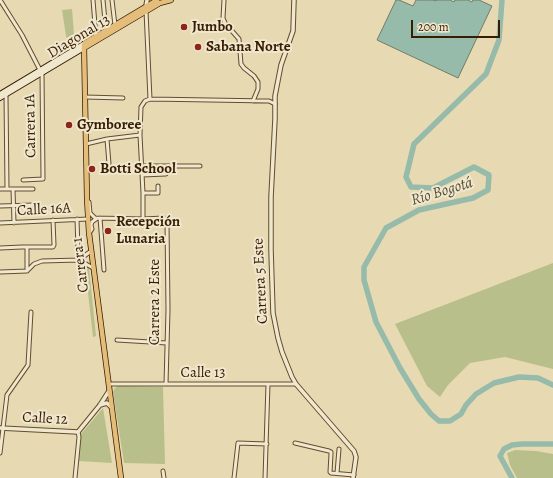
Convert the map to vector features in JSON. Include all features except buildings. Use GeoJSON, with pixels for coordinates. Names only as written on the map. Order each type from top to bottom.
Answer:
{"type":"FeatureCollection","features":[{"type":"Feature","properties":{"kind":"main road","name":"Diagonal 13"},"geometry":{"type":"LineString","coordinates":[[0,94],[85,45],[157,0]]}},
{"type":"Feature","properties":{"kind":"main road","name":"Diagonal 13"},"geometry":{"type":"LineString","coordinates":[[85,45],[115,25],[146,8],[160,2],[171,0]]}},
{"type":"Feature","properties":{"kind":"main road"},"geometry":{"type":"LineString","coordinates":[[171,0],[176,0]]}},
{"type":"Feature","properties":{"kind":"main road","name":"Carrera 1"},"geometry":{"type":"LineString","coordinates":[[85,45],[87,198],[89,233],[121,478]]}},
{"type":"Feature","properties":{"kind":"main road","name":"Diagonal 13"},"geometry":{"type":"LineString","coordinates":[[0,98],[41,71]]}},
{"type":"Feature","properties":{"kind":"street","name":"Carrera 1A"},"geometry":{"type":"LineString","coordinates":[[0,0],[22,35],[41,71],[43,179],[22,180]]}},
{"type":"Feature","properties":{"kind":"street"},"geometry":{"type":"LineString","coordinates":[[93,0],[96,37]]}},
{"type":"Feature","properties":{"kind":"street"},"geometry":{"type":"LineString","coordinates":[[103,0],[106,31]]}},
{"type":"Feature","properties":{"kind":"street"},"geometry":{"type":"LineString","coordinates":[[112,0],[115,25]]}},
{"type":"Feature","properties":{"kind":"street"},"geometry":{"type":"LineString","coordinates":[[147,0],[146,8],[150,99]]}},
{"type":"Feature","properties":{"kind":"street"},"geometry":{"type":"LineString","coordinates":[[224,0],[223,18],[225,23],[239,39],[240,64],[254,76],[258,82],[258,89],[253,101]]}},
{"type":"Feature","properties":{"kind":"street","name":"Carrera 5 Este"},"geometry":{"type":"LineString","coordinates":[[294,0],[292,34],[281,65],[275,96],[271,197],[272,305],[274,323],[282,352],[296,384],[354,451],[356,457],[353,476]]}},
{"type":"Feature","properties":{"kind":"street"},"geometry":{"type":"LineString","coordinates":[[6,94],[7,189]]}},
{"type":"Feature","properties":{"kind":"street"},"geometry":{"type":"LineString","coordinates":[[270,101],[275,96]]}},
{"type":"Feature","properties":{"kind":"street"},"geometry":{"type":"LineString","coordinates":[[85,97],[123,98]]}},
{"type":"Feature","properties":{"kind":"street"},"geometry":{"type":"LineString","coordinates":[[87,198],[90,204],[91,215],[95,218],[143,219],[140,135],[141,107],[150,99],[270,101],[275,104]]}},
{"type":"Feature","properties":{"kind":"street"},"geometry":{"type":"LineString","coordinates":[[86,144],[107,139],[140,135]]}},
{"type":"Feature","properties":{"kind":"street"},"geometry":{"type":"LineString","coordinates":[[107,139],[109,164]]}},
{"type":"Feature","properties":{"kind":"street"},"geometry":{"type":"LineString","coordinates":[[142,166],[200,166]]}},
{"type":"Feature","properties":{"kind":"street"},"geometry":{"type":"LineString","coordinates":[[142,175],[166,174]]}},
{"type":"Feature","properties":{"kind":"street"},"geometry":{"type":"LineString","coordinates":[[143,193],[158,193],[158,186]]}},
{"type":"Feature","properties":{"kind":"street"},"geometry":{"type":"LineString","coordinates":[[0,189],[33,189]]}},
{"type":"Feature","properties":{"kind":"street"},"geometry":{"type":"LineString","coordinates":[[13,189],[14,223]]}},
{"type":"Feature","properties":{"kind":"street"},"geometry":{"type":"LineString","coordinates":[[0,206],[34,205]]}},
{"type":"Feature","properties":{"kind":"street"},"geometry":{"type":"LineString","coordinates":[[89,233],[92,229],[92,222],[99,218]]}},
{"type":"Feature","properties":{"kind":"street"},"geometry":{"type":"LineString","coordinates":[[99,218],[104,270]]}},
{"type":"Feature","properties":{"kind":"street","name":"Carrera 2 Este"},"geometry":{"type":"LineString","coordinates":[[143,219],[164,218],[167,222],[168,310],[166,384]]}},
{"type":"Feature","properties":{"kind":"street"},"geometry":{"type":"LineString","coordinates":[[77,219],[78,249]]}},
{"type":"Feature","properties":{"kind":"street","name":"Calle 16A"},"geometry":{"type":"LineString","coordinates":[[0,223],[88,219]]}},
{"type":"Feature","properties":{"kind":"street"},"geometry":{"type":"LineString","coordinates":[[0,248],[53,247],[53,220]]}},
{"type":"Feature","properties":{"kind":"street"},"geometry":{"type":"LineString","coordinates":[[27,247],[27,272]]}},
{"type":"Feature","properties":{"kind":"street"},"geometry":{"type":"LineString","coordinates":[[79,260],[91,251]]}},
{"type":"Feature","properties":{"kind":"street"},"geometry":{"type":"LineString","coordinates":[[0,272],[27,272],[34,264],[40,262],[79,260],[94,268]]}},
{"type":"Feature","properties":{"kind":"street"},"geometry":{"type":"LineString","coordinates":[[0,453],[1,428],[7,393],[28,365],[30,312]]}},
{"type":"Feature","properties":{"kind":"street"},"geometry":{"type":"LineString","coordinates":[[117,340],[167,343]]}},
{"type":"Feature","properties":{"kind":"street","name":"Calle 13"},"geometry":{"type":"LineString","coordinates":[[109,384],[296,384]]}},
{"type":"Feature","properties":{"kind":"street"},"geometry":{"type":"LineString","coordinates":[[265,478],[268,384]]}},
{"type":"Feature","properties":{"kind":"street","name":"Calle 12"},"geometry":{"type":"LineString","coordinates":[[1,428],[79,436],[109,390]]}},
{"type":"Feature","properties":{"kind":"street"},"geometry":{"type":"LineString","coordinates":[[100,405],[105,403],[112,408]]}},
{"type":"Feature","properties":{"kind":"street"},"geometry":{"type":"LineString","coordinates":[[75,478],[79,436]]}},
{"type":"Feature","properties":{"kind":"street"},"geometry":{"type":"LineString","coordinates":[[234,478],[238,443],[267,444]]}},
{"type":"Feature","properties":{"kind":"street"},"geometry":{"type":"LineString","coordinates":[[295,443],[331,452],[330,472],[353,476]]}},
{"type":"Feature","properties":{"kind":"street"},"geometry":{"type":"LineString","coordinates":[[337,473],[339,449]]}},
{"type":"Feature","properties":{"kind":"street"},"geometry":{"type":"LineString","coordinates":[[163,471],[164,478]]}},
{"type":"Feature","properties":{"kind":"green space"},"geometry":{"type":"Polygon","coordinates":[[[72,9],[74,34],[66,38],[62,10],[72,9]]]}},
{"type":"Feature","properties":{"kind":"green space"},"geometry":{"type":"Polygon","coordinates":[[[553,263],[553,369],[505,357],[470,363],[448,385],[440,397],[427,386],[395,324],[553,263]]]}},
{"type":"Feature","properties":{"kind":"green space"},"geometry":{"type":"Polygon","coordinates":[[[85,266],[89,268],[96,336],[93,337],[85,266]]]}},
{"type":"Feature","properties":{"kind":"green space"},"geometry":{"type":"Polygon","coordinates":[[[118,386],[163,387],[165,464],[124,463],[113,392],[118,386]]]}},
{"type":"Feature","properties":{"kind":"green space"},"geometry":{"type":"Polygon","coordinates":[[[103,408],[112,463],[78,461],[81,434],[103,408]]]}},
{"type":"Feature","properties":{"kind":"green space"},"geometry":{"type":"Polygon","coordinates":[[[515,450],[536,451],[553,454],[553,478],[517,478],[510,465],[507,453],[515,450]]]}},
{"type":"Feature","properties":{"kind":"shaded area"},"geometry":{"type":"Polygon","coordinates":[[[396,0],[413,6],[416,0],[450,0],[454,2],[455,0],[468,0],[472,2],[473,0],[479,0],[492,6],[458,78],[377,40],[396,0]]]}},
{"type":"Feature","properties":{"kind":"waterway","name":"Río Bogotá"},"geometry":{"type":"LineString","coordinates":[[502,0],[499,40],[486,74],[414,144],[406,177],[411,187],[433,188],[474,167],[489,175],[488,190],[473,198],[419,210],[386,228],[364,267],[364,280],[376,322],[400,368],[419,399],[431,414],[439,421],[450,421],[461,414],[466,405],[476,394],[494,383],[519,377],[538,378],[553,385]]}},
{"type":"Feature","properties":{"kind":"waterway","name":"Río Bogotá"},"geometry":{"type":"LineString","coordinates":[[512,478],[500,456],[504,449],[512,445],[553,444]]}},
{"type":"Feature","properties":{"kind":"place","name":"Jumbo"},"geometry":{"type":"Point","coordinates":[184,27]}},
{"type":"Feature","properties":{"kind":"place","name":"Sabana Norte"},"geometry":{"type":"Point","coordinates":[198,47]}},
{"type":"Feature","properties":{"kind":"place","name":"Gymboree"},"geometry":{"type":"Point","coordinates":[69,125]}},
{"type":"Feature","properties":{"kind":"place","name":"Botti School"},"geometry":{"type":"Point","coordinates":[92,169]}},
{"type":"Feature","properties":{"kind":"place","name":"Recepción Lunaria"},"geometry":{"type":"Point","coordinates":[108,231]}}]}
